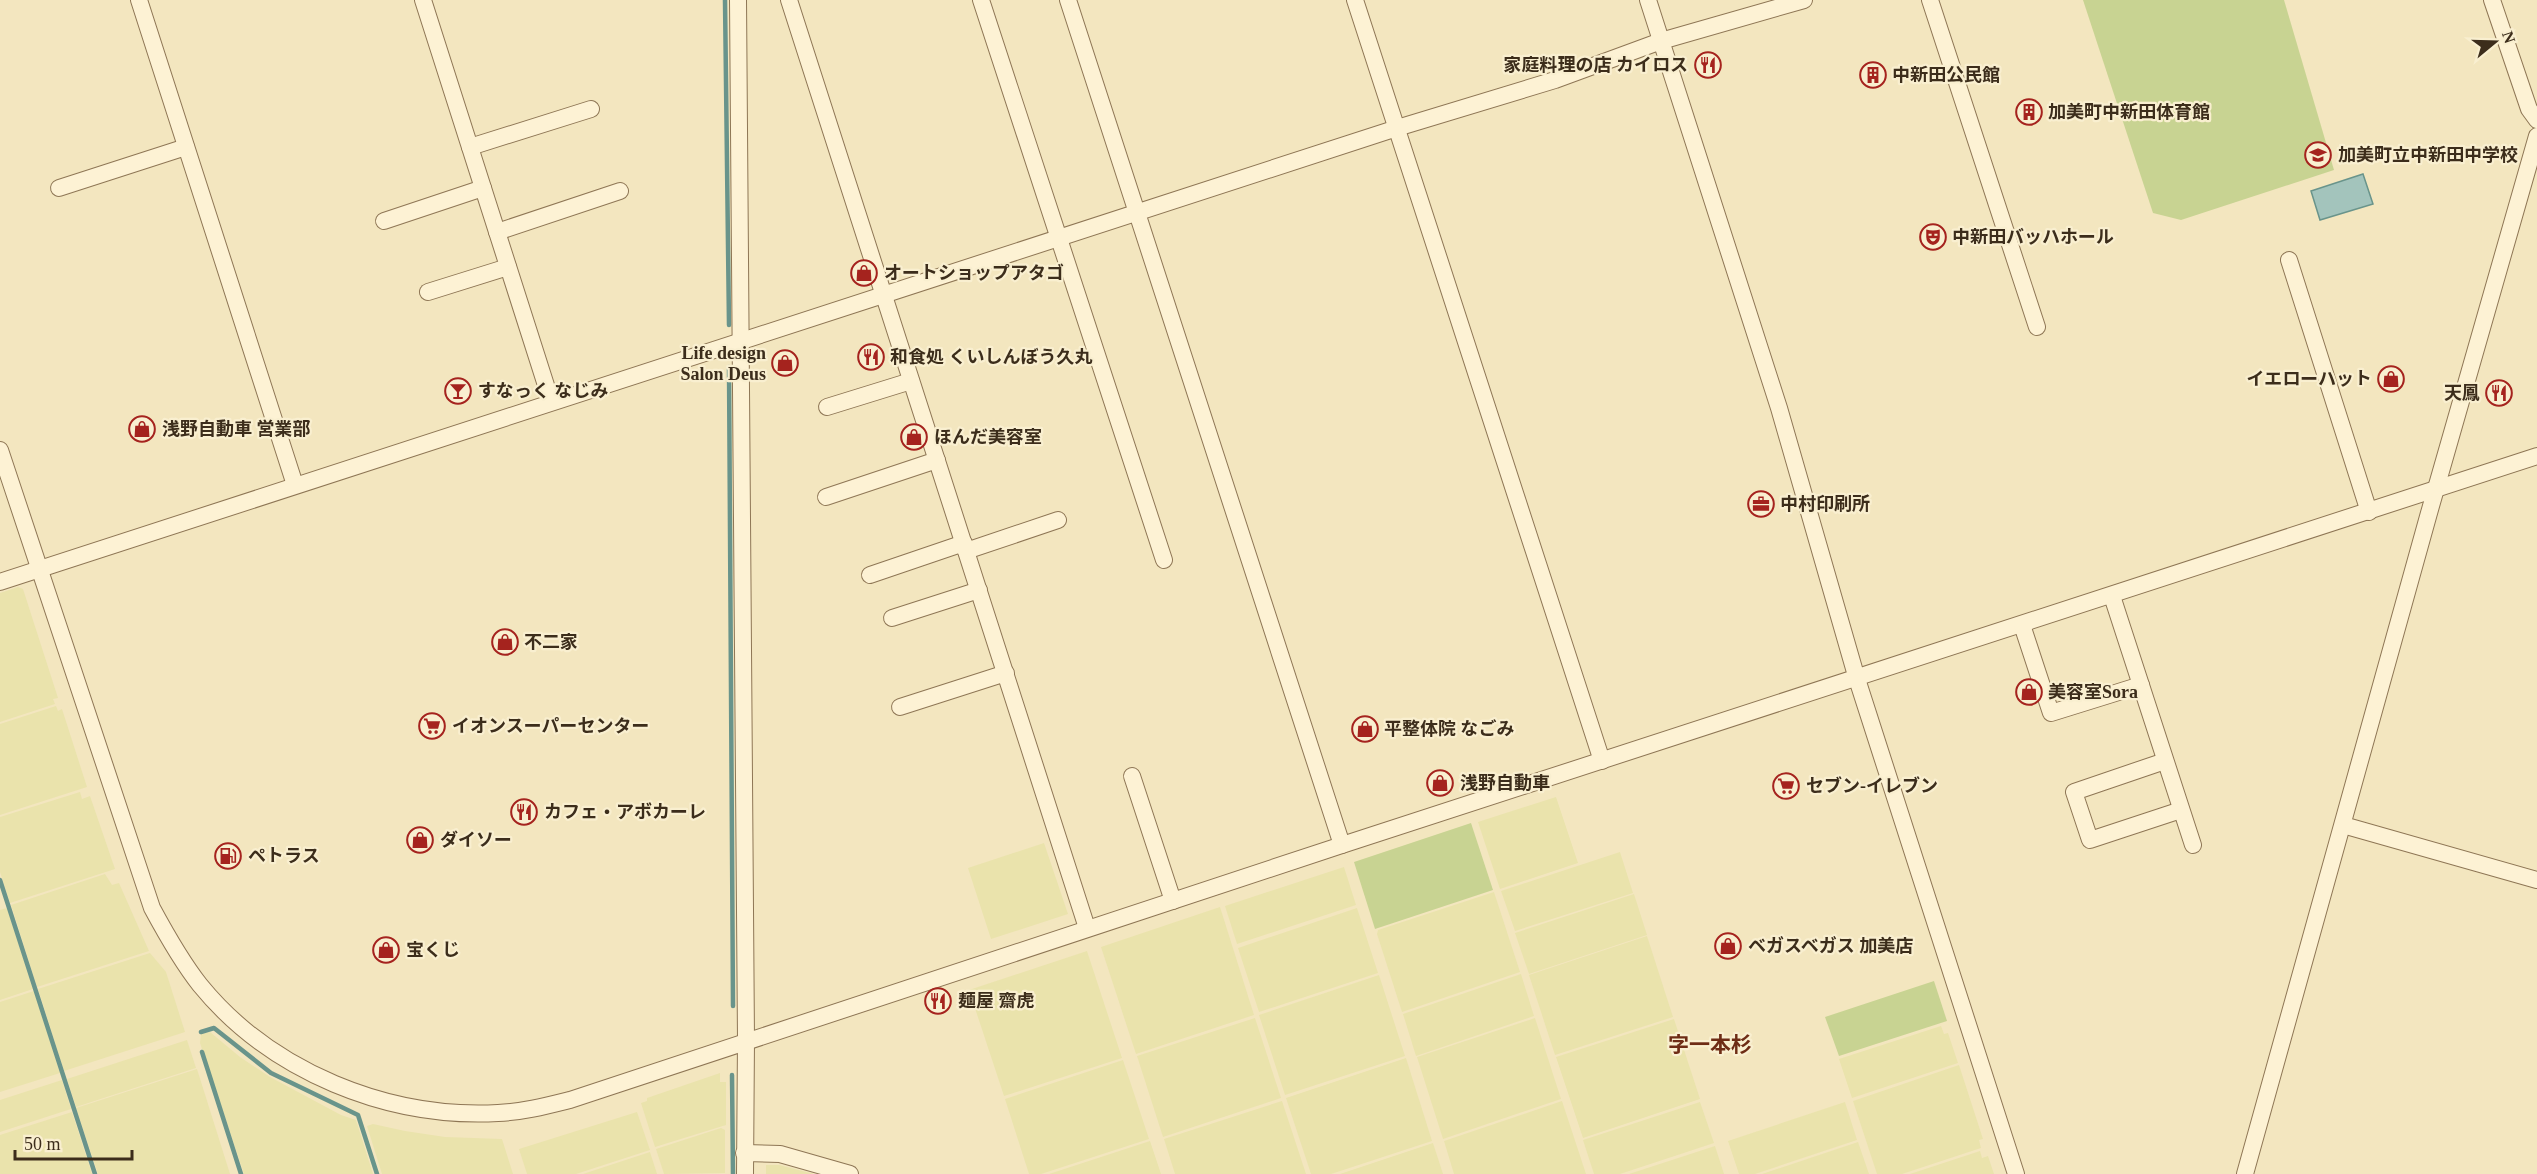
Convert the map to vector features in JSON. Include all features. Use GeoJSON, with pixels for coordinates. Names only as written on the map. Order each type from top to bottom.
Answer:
{"type":"FeatureCollection","features":[{"type":"Feature","properties":{"kind":"street"},"geometry":{"type":"LineString","coordinates":[[139,0],[295,485]]}},
{"type":"Feature","properties":{"kind":"street"},"geometry":{"type":"LineString","coordinates":[[423,0],[551,401]]}},
{"type":"Feature","properties":{"kind":"street"},"geometry":{"type":"LineString","coordinates":[[738,0],[742,340],[745,1174]]}},
{"type":"Feature","properties":{"kind":"street"},"geometry":{"type":"LineString","coordinates":[[789,0],[1088,928]]}},
{"type":"Feature","properties":{"kind":"street"},"geometry":{"type":"LineString","coordinates":[[981,0],[1164,560]]}},
{"type":"Feature","properties":{"kind":"street"},"geometry":{"type":"LineString","coordinates":[[1068,0],[1342,845]]}},
{"type":"Feature","properties":{"kind":"street"},"geometry":{"type":"LineString","coordinates":[[1355,0],[1602,761]]}},
{"type":"Feature","properties":{"kind":"street"},"geometry":{"type":"LineString","coordinates":[[1648,0],[1779,408],[1857,679],[2016,1174]]}},
{"type":"Feature","properties":{"kind":"street"},"geometry":{"type":"LineString","coordinates":[[0,582],[1138,211],[1556,80],[1661,40],[1804,0]]}},
{"type":"Feature","properties":{"kind":"street"},"geometry":{"type":"LineString","coordinates":[[1930,0],[2037,327]]}},
{"type":"Feature","properties":{"kind":"street"},"geometry":{"type":"LineString","coordinates":[[2492,0],[2529,110],[2537,120]]}},
{"type":"Feature","properties":{"kind":"street"},"geometry":{"type":"LineString","coordinates":[[470,147],[591,109]]}},
{"type":"Feature","properties":{"kind":"street"},"geometry":{"type":"LineString","coordinates":[[2245,1174],[2436,490],[2530,186],[2537,136]]}},
{"type":"Feature","properties":{"kind":"street"},"geometry":{"type":"LineString","coordinates":[[59,188],[186,147]]}},
{"type":"Feature","properties":{"kind":"street"},"geometry":{"type":"LineString","coordinates":[[384,221],[483,188]]}},
{"type":"Feature","properties":{"kind":"street"},"geometry":{"type":"LineString","coordinates":[[497,232],[620,191]]}},
{"type":"Feature","properties":{"kind":"street"},"geometry":{"type":"LineString","coordinates":[[2289,260],[2368,512]]}},
{"type":"Feature","properties":{"kind":"street"},"geometry":{"type":"LineString","coordinates":[[428,292],[508,267]]}},
{"type":"Feature","properties":{"kind":"street"},"geometry":{"type":"LineString","coordinates":[[827,407],[911,381]]}},
{"type":"Feature","properties":{"kind":"street"},"geometry":{"type":"LineString","coordinates":[[0,450],[152,908],[172,945],[201,985],[230,1016],[274,1050],[302,1068],[371,1098],[410,1109],[454,1114],[500,1113],[534,1109],[570,1100],[1088,928],[2537,456]]}},
{"type":"Feature","properties":{"kind":"street"},"geometry":{"type":"LineString","coordinates":[[826,498],[937,460]]}},
{"type":"Feature","properties":{"kind":"street"},"geometry":{"type":"LineString","coordinates":[[870,575],[1058,520]]}},
{"type":"Feature","properties":{"kind":"street"},"geometry":{"type":"LineString","coordinates":[[892,618],[979,590]]}},
{"type":"Feature","properties":{"kind":"street"},"geometry":{"type":"LineString","coordinates":[[2112,596],[2193,845]]}},
{"type":"Feature","properties":{"kind":"street"},"geometry":{"type":"LineString","coordinates":[[2022,625],[2051,713],[2141,685]]}},
{"type":"Feature","properties":{"kind":"street"},"geometry":{"type":"LineString","coordinates":[[900,707],[1006,673]]}},
{"type":"Feature","properties":{"kind":"street"},"geometry":{"type":"LineString","coordinates":[[2165,761],[2074,792],[2090,840],[2181,810]]}},
{"type":"Feature","properties":{"kind":"street"},"geometry":{"type":"LineString","coordinates":[[1132,776],[1173,901]]}},
{"type":"Feature","properties":{"kind":"street"},"geometry":{"type":"LineString","coordinates":[[2343,825],[2537,880]]}},
{"type":"Feature","properties":{"kind":"street"},"geometry":{"type":"LineString","coordinates":[[744,1153],[780,1154],[850,1174]]}},
{"type":"Feature","properties":{"kind":"shaded area"},"geometry":{"type":"Polygon","coordinates":[[[18,587],[23,589],[58,698],[53,699],[55,704],[0,722],[0,593],[18,587]]]}},
{"type":"Feature","properties":{"kind":"shaded area"},"geometry":{"type":"Polygon","coordinates":[[[56,706],[58,711],[62,709],[87,787],[0,815],[0,724],[56,706]]]}},
{"type":"Feature","properties":{"kind":"shaded area"},"geometry":{"type":"Polygon","coordinates":[[[80,792],[82,799],[90,796],[115,869],[10,903],[0,872],[0,817],[80,792]]]}},
{"type":"Feature","properties":{"kind":"shaded area"},"geometry":{"type":"Polygon","coordinates":[[[1556,797],[1578,863],[1500,889],[1478,822],[1556,797]]]}},
{"type":"Feature","properties":{"kind":"shaded area"},"geometry":{"type":"Polygon","coordinates":[[[1044,843],[1068,914],[991,939],[968,868],[1044,843]]]}},
{"type":"Feature","properties":{"kind":"shaded area"},"geometry":{"type":"Polygon","coordinates":[[[1620,852],[1633,893],[1515,931],[1501,891],[1620,852]]]}},
{"type":"Feature","properties":{"kind":"shaded area"},"geometry":{"type":"Polygon","coordinates":[[[1344,867],[1356,905],[1237,944],[1225,906],[1344,867]]]}},
{"type":"Feature","properties":{"kind":"shaded area"},"geometry":{"type":"Polygon","coordinates":[[[105,874],[112,885],[119,883],[149,951],[37,987],[11,905],[105,874]]]}},
{"type":"Feature","properties":{"kind":"shaded area"},"geometry":{"type":"Polygon","coordinates":[[[1494,892],[1520,972],[1402,1012],[1377,934],[1378,930],[1494,892]]]}},
{"type":"Feature","properties":{"kind":"shaded area"},"geometry":{"type":"Polygon","coordinates":[[[1634,894],[1647,935],[1529,974],[1515,933],[1634,894]]]}},
{"type":"Feature","properties":{"kind":"shaded area"},"geometry":{"type":"Polygon","coordinates":[[[1220,907],[1254,1015],[1136,1054],[1101,947],[1220,907]]]}},
{"type":"Feature","properties":{"kind":"shaded area"},"geometry":{"type":"Polygon","coordinates":[[[7,908],[33,989],[0,1000],[0,910],[7,908]]]}},
{"type":"Feature","properties":{"kind":"shaded area"},"geometry":{"type":"Polygon","coordinates":[[[1357,908],[1378,973],[1259,1012],[1238,948],[1357,908]]]}},
{"type":"Feature","properties":{"kind":"shaded area"},"geometry":{"type":"Polygon","coordinates":[[[1647,936],[1673,1017],[1555,1055],[1529,975],[1647,936]]]}},
{"type":"Feature","properties":{"kind":"shaded area"},"geometry":{"type":"Polygon","coordinates":[[[1087,951],[1122,1058],[1004,1096],[969,990],[1087,951]]]}},
{"type":"Feature","properties":{"kind":"shaded area"},"geometry":{"type":"Polygon","coordinates":[[[150,953],[166,972],[185,1032],[64,1071],[38,989],[150,953]]]}},
{"type":"Feature","properties":{"kind":"shaded area"},"geometry":{"type":"Polygon","coordinates":[[[1521,974],[1534,1016],[1416,1056],[1403,1014],[1521,974]]]}},
{"type":"Feature","properties":{"kind":"shaded area"},"geometry":{"type":"Polygon","coordinates":[[[1379,975],[1405,1056],[1285,1095],[1259,1015],[1379,975]]]}},
{"type":"Feature","properties":{"kind":"shaded area"},"geometry":{"type":"Polygon","coordinates":[[[34,991],[60,1073],[0,1092],[0,1002],[34,991]]]}},
{"type":"Feature","properties":{"kind":"shaded area"},"geometry":{"type":"Polygon","coordinates":[[[1255,1018],[1281,1098],[1163,1137],[1137,1056],[1255,1018]]]}},
{"type":"Feature","properties":{"kind":"shaded area"},"geometry":{"type":"Polygon","coordinates":[[[1535,1018],[1561,1099],[1443,1139],[1417,1057],[1535,1018]]]}},
{"type":"Feature","properties":{"kind":"shaded area"},"geometry":{"type":"Polygon","coordinates":[[[1674,1019],[1700,1099],[1583,1138],[1556,1057],[1674,1019]]]}},
{"type":"Feature","properties":{"kind":"shaded area"},"geometry":{"type":"Polygon","coordinates":[[[1941,1026],[1944,1034],[1948,1033],[1958,1063],[1852,1098],[1839,1059],[1941,1026]]]}},
{"type":"Feature","properties":{"kind":"shaded area"},"geometry":{"type":"Polygon","coordinates":[[[210,1032],[240,1057],[270,1077],[341,1115],[356,1120],[373,1174],[244,1174],[200,1043],[201,1034],[210,1032]]]}},
{"type":"Feature","properties":{"kind":"shaded area"},"geometry":{"type":"Polygon","coordinates":[[[187,1040],[196,1068],[76,1107],[67,1079],[187,1040]]]}},
{"type":"Feature","properties":{"kind":"shaded area"},"geometry":{"type":"Polygon","coordinates":[[[1406,1058],[1432,1141],[1331,1174],[1311,1174],[1286,1098],[1406,1058]]]}},
{"type":"Feature","properties":{"kind":"shaded area"},"geometry":{"type":"Polygon","coordinates":[[[1123,1060],[1149,1139],[1041,1174],[1029,1174],[1005,1099],[1123,1060]]]}},
{"type":"Feature","properties":{"kind":"shaded area"},"geometry":{"type":"Polygon","coordinates":[[[1959,1065],[1983,1139],[1979,1140],[1981,1148],[1902,1174],[1877,1174],[1853,1101],[1959,1065]]]}},
{"type":"Feature","properties":{"kind":"shaded area"},"geometry":{"type":"Polygon","coordinates":[[[197,1069],[230,1174],[98,1174],[76,1108],[197,1069]]]}},
{"type":"Feature","properties":{"kind":"shaded area"},"geometry":{"type":"Polygon","coordinates":[[[720,1073],[720,1082],[726,1082],[726,1125],[655,1147],[641,1103],[647,1101],[647,1098],[720,1073]]]}},
{"type":"Feature","properties":{"kind":"shaded area"},"geometry":{"type":"Polygon","coordinates":[[[62,1080],[71,1109],[0,1132],[0,1100],[62,1080]]]}},
{"type":"Feature","properties":{"kind":"shaded area"},"geometry":{"type":"Polygon","coordinates":[[[1282,1101],[1306,1174],[1175,1174],[1164,1139],[1282,1101]]]}},
{"type":"Feature","properties":{"kind":"shaded area"},"geometry":{"type":"Polygon","coordinates":[[[1562,1101],[1586,1174],[1454,1174],[1444,1141],[1562,1101]]]}},
{"type":"Feature","properties":{"kind":"shaded area"},"geometry":{"type":"Polygon","coordinates":[[[1700,1102],[1714,1143],[1620,1174],[1594,1174],[1583,1140],[1700,1102]]]}},
{"type":"Feature","properties":{"kind":"shaded area"},"geometry":{"type":"Polygon","coordinates":[[[1845,1102],[1857,1140],[1755,1174],[1739,1174],[1728,1141],[1845,1102]]]}},
{"type":"Feature","properties":{"kind":"shaded area"},"geometry":{"type":"Polygon","coordinates":[[[72,1112],[92,1174],[0,1174],[0,1135],[72,1112]]]}},
{"type":"Feature","properties":{"kind":"shaded area"},"geometry":{"type":"Polygon","coordinates":[[[637,1112],[650,1150],[576,1174],[527,1174],[519,1149],[637,1112]]]}},
{"type":"Feature","properties":{"kind":"shaded area"},"geometry":{"type":"Polygon","coordinates":[[[373,1124],[445,1137],[502,1139],[513,1174],[382,1174],[367,1126],[373,1124]]]}},
{"type":"Feature","properties":{"kind":"shaded area"},"geometry":{"type":"Polygon","coordinates":[[[721,1128],[725,1130],[725,1173],[664,1174],[656,1149],[721,1128]]]}},
{"type":"Feature","properties":{"kind":"shaded area"},"geometry":{"type":"Polygon","coordinates":[[[1150,1141],[1161,1174],[1049,1174],[1150,1141]]]}},
{"type":"Feature","properties":{"kind":"shaded area"},"geometry":{"type":"Polygon","coordinates":[[[1858,1142],[1869,1174],[1762,1174],[1858,1142]]]}},
{"type":"Feature","properties":{"kind":"shaded area"},"geometry":{"type":"Polygon","coordinates":[[[1433,1143],[1443,1174],[1340,1174],[1433,1143]]]}},
{"type":"Feature","properties":{"kind":"shaded area"},"geometry":{"type":"Polygon","coordinates":[[[1715,1146],[1724,1174],[1629,1174],[1715,1146]]]}},
{"type":"Feature","properties":{"kind":"shaded area"},"geometry":{"type":"Polygon","coordinates":[[[1980,1151],[1982,1158],[1988,1156],[1994,1174],[1910,1174],[1980,1151]]]}},
{"type":"Feature","properties":{"kind":"shaded area"},"geometry":{"type":"Polygon","coordinates":[[[650,1152],[657,1174],[583,1174],[650,1152]]]}},
{"type":"Feature","properties":{"kind":"shaded area"},"geometry":{"type":"Polygon","coordinates":[[[766,1165],[779,1165],[814,1174],[766,1174],[766,1165]]]}},
{"type":"Feature","properties":{"kind":"green space"},"geometry":{"type":"Polygon","coordinates":[[[2083,0],[2284,0],[2334,170],[2181,220],[2153,213],[2083,0]]]}},
{"type":"Feature","properties":{"kind":"green space"},"geometry":{"type":"Polygon","coordinates":[[[1471,823],[1493,890],[1375,929],[1354,862],[1471,823]]]}},
{"type":"Feature","properties":{"kind":"green space"},"geometry":{"type":"Polygon","coordinates":[[[1934,981],[1947,1021],[1839,1056],[1825,1017],[1934,981]]]}},
{"type":"Feature","properties":{"kind":"water"},"geometry":{"type":"Polygon","coordinates":[[[2363,174],[2373,204],[2320,220],[2311,191],[2363,174]]]}},
{"type":"Feature","properties":{"kind":"waterway"},"geometry":{"type":"LineString","coordinates":[[725,0],[729,325]]}},
{"type":"Feature","properties":{"kind":"waterway"},"geometry":{"type":"LineString","coordinates":[[729,367],[733,1006]]}},
{"type":"Feature","properties":{"kind":"waterway"},"geometry":{"type":"LineString","coordinates":[[0,880],[95,1174]]}},
{"type":"Feature","properties":{"kind":"waterway"},"geometry":{"type":"LineString","coordinates":[[201,1032],[214,1028],[271,1073],[358,1115],[377,1174]]}},
{"type":"Feature","properties":{"kind":"waterway"},"geometry":{"type":"LineString","coordinates":[[202,1052],[241,1174]]}},
{"type":"Feature","properties":{"kind":"waterway"},"geometry":{"type":"LineString","coordinates":[[732,1075],[733,1174]]}},
{"type":"Feature","properties":{"kind":"place","name":"家庭料理の店 カイロス"},"geometry":{"type":"Point","coordinates":[1708,65]}},
{"type":"Feature","properties":{"kind":"place","name":"中新田公民館"},"geometry":{"type":"Point","coordinates":[1873,75]}},
{"type":"Feature","properties":{"kind":"place","name":"加美町中新田体育館"},"geometry":{"type":"Point","coordinates":[2029,112]}},
{"type":"Feature","properties":{"kind":"place","name":"加美町立中新田中学校"},"geometry":{"type":"Point","coordinates":[2318,155]}},
{"type":"Feature","properties":{"kind":"place","name":"中新田バッハホール"},"geometry":{"type":"Point","coordinates":[1933,237]}},
{"type":"Feature","properties":{"kind":"place","name":"オートショップアタゴ"},"geometry":{"type":"Point","coordinates":[864,273]}},
{"type":"Feature","properties":{"kind":"place","name":"和食処 くいしんぼう久丸"},"geometry":{"type":"Point","coordinates":[871,357]}},
{"type":"Feature","properties":{"kind":"place","name":"Life design Salon Deus"},"geometry":{"type":"Point","coordinates":[785,363]}},
{"type":"Feature","properties":{"kind":"place","name":"イエローハット"},"geometry":{"type":"Point","coordinates":[2391,379]}},
{"type":"Feature","properties":{"kind":"place","name":"すなっく なじみ"},"geometry":{"type":"Point","coordinates":[458,391]}},
{"type":"Feature","properties":{"kind":"place","name":"天鳳"},"geometry":{"type":"Point","coordinates":[2499,393]}},
{"type":"Feature","properties":{"kind":"place","name":"浅野自動車 営業部"},"geometry":{"type":"Point","coordinates":[142,429]}},
{"type":"Feature","properties":{"kind":"place","name":"ほんだ美容室"},"geometry":{"type":"Point","coordinates":[914,437]}},
{"type":"Feature","properties":{"kind":"place","name":"中村印刷所"},"geometry":{"type":"Point","coordinates":[1761,504]}},
{"type":"Feature","properties":{"kind":"place","name":"不二家"},"geometry":{"type":"Point","coordinates":[505,642]}},
{"type":"Feature","properties":{"kind":"place","name":"美容室Sora"},"geometry":{"type":"Point","coordinates":[2029,692]}},
{"type":"Feature","properties":{"kind":"place","name":"イオンスーパーセンター"},"geometry":{"type":"Point","coordinates":[432,726]}},
{"type":"Feature","properties":{"kind":"place","name":"平整体院 なごみ"},"geometry":{"type":"Point","coordinates":[1365,729]}},
{"type":"Feature","properties":{"kind":"place","name":"浅野自動車"},"geometry":{"type":"Point","coordinates":[1440,783]}},
{"type":"Feature","properties":{"kind":"place","name":"セブン-イレブン"},"geometry":{"type":"Point","coordinates":[1786,786]}},
{"type":"Feature","properties":{"kind":"place","name":"カフェ・アボカーレ"},"geometry":{"type":"Point","coordinates":[524,812]}},
{"type":"Feature","properties":{"kind":"place","name":"ダイソー"},"geometry":{"type":"Point","coordinates":[420,840]}},
{"type":"Feature","properties":{"kind":"place","name":"ペトラス"},"geometry":{"type":"Point","coordinates":[228,856]}},
{"type":"Feature","properties":{"kind":"place","name":"ベガスベガス 加美店"},"geometry":{"type":"Point","coordinates":[1728,946]}},
{"type":"Feature","properties":{"kind":"place","name":"宝くじ"},"geometry":{"type":"Point","coordinates":[386,950]}},
{"type":"Feature","properties":{"kind":"place","name":"麺屋 齋虎"},"geometry":{"type":"Point","coordinates":[938,1001]}},
{"type":"Feature","properties":{"kind":"district","name":"字一本杉"},"geometry":{"type":"Point","coordinates":[1710,1045]}}]}
